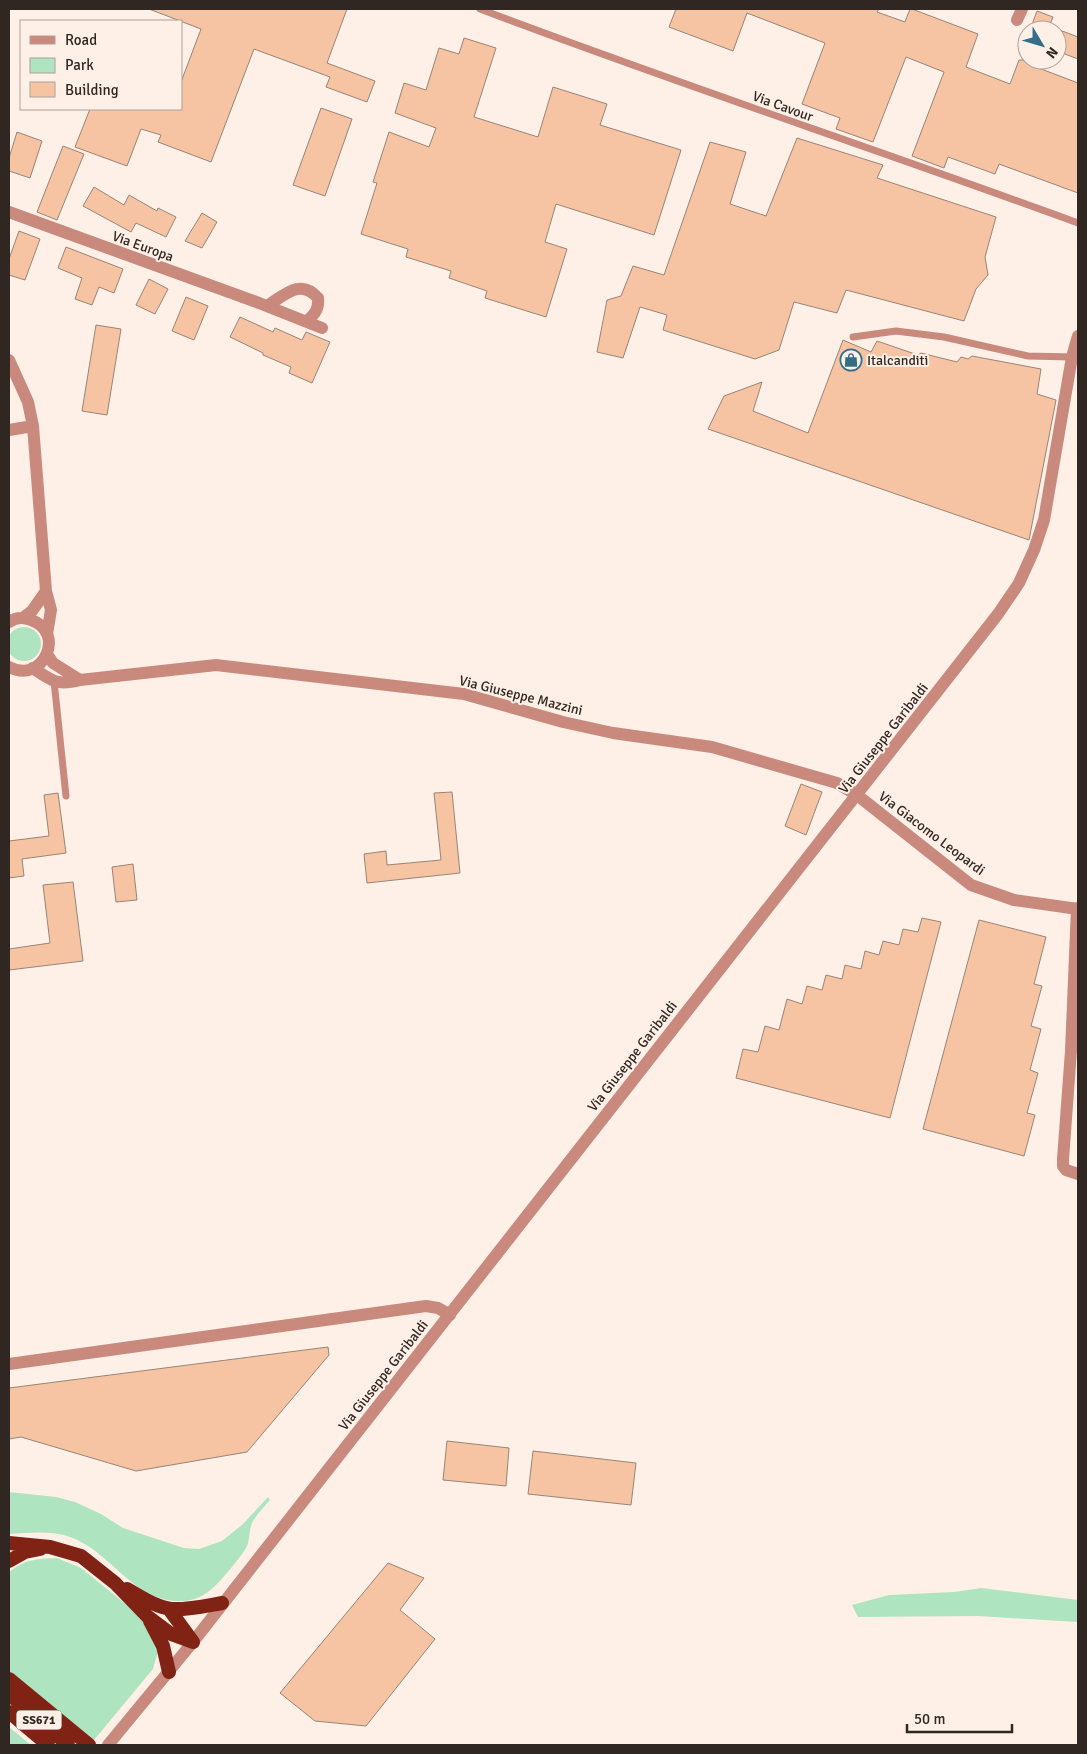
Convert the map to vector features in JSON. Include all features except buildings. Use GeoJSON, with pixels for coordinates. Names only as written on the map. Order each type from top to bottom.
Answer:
{"type":"FeatureCollection","features":[{"type":"Feature","properties":{"kind":"highway"},"geometry":{"type":"LineString","coordinates":[[9,1543],[50,1547],[81,1556],[115,1583],[147,1616],[172,1634],[193,1642]]}},
{"type":"Feature","properties":{"kind":"highway"},"geometry":{"type":"LineString","coordinates":[[9,1561],[25,1552],[50,1547]]}},
{"type":"Feature","properties":{"kind":"highway"},"geometry":{"type":"LineString","coordinates":[[115,1583],[155,1604],[169,1609],[196,1608],[222,1603]]}},
{"type":"Feature","properties":{"kind":"highway"},"geometry":{"type":"LineString","coordinates":[[169,1609],[193,1642]]}},
{"type":"Feature","properties":{"kind":"highway"},"geometry":{"type":"LineString","coordinates":[[147,1616],[163,1646],[169,1672]]}},
{"type":"Feature","properties":{"kind":"highway"},"geometry":{"type":"LineString","coordinates":[[9,1680],[88,1744]]}},
{"type":"Feature","properties":{"kind":"highway","name":"SS671"},"geometry":{"type":"LineString","coordinates":[[9,1694],[68,1745]]}},
{"type":"Feature","properties":{"kind":"highway"},"geometry":{"type":"LineString","coordinates":[[9,1712],[48,1745]]}},
{"type":"Feature","properties":{"kind":"street","name":"Via Europa"},"geometry":{"type":"LineString","coordinates":[[9,212],[267,306],[322,328]]}},
{"type":"Feature","properties":{"kind":"street"},"geometry":{"type":"LineString","coordinates":[[267,306],[295,289],[302,287],[308,289],[318,298],[318,305],[315,314],[307,321]]}},
{"type":"Feature","properties":{"kind":"street","name":"Via Giuseppe Garibaldi"},"geometry":{"type":"LineString","coordinates":[[108,1745],[193,1642],[998,614],[1018,583],[1034,550],[1044,520],[1072,357],[1078,336]]}},
{"type":"Feature","properties":{"kind":"street"},"geometry":{"type":"LineString","coordinates":[[9,360],[28,402],[33,426],[46,591],[51,610],[47,634],[49,644],[47,654],[42,663],[24,671],[10,670]]}},
{"type":"Feature","properties":{"kind":"street"},"geometry":{"type":"LineString","coordinates":[[9,430],[33,426]]}},
{"type":"Feature","properties":{"kind":"street"},"geometry":{"type":"LineString","coordinates":[[9,622],[24,617],[32,611],[46,591]]}},
{"type":"Feature","properties":{"kind":"street"},"geometry":{"type":"LineString","coordinates":[[24,617],[38,622],[47,634]]}},
{"type":"Feature","properties":{"kind":"street"},"geometry":{"type":"LineString","coordinates":[[47,654],[53,663],[80,680]]}},
{"type":"Feature","properties":{"kind":"street","name":"Via Giuseppe Mazzini"},"geometry":{"type":"LineString","coordinates":[[54,681],[65,684],[80,680],[216,665],[464,694],[563,722],[613,733],[712,748],[837,783],[857,795]]}},
{"type":"Feature","properties":{"kind":"street"},"geometry":{"type":"LineString","coordinates":[[33,668],[54,681]]}},
{"type":"Feature","properties":{"kind":"street","name":"Via Giacomo Leopardi"},"geometry":{"type":"LineString","coordinates":[[857,795],[971,885],[1014,900],[1078,908]]}},
{"type":"Feature","properties":{"kind":"street"},"geometry":{"type":"LineString","coordinates":[[1078,908],[1075,1052],[1063,1166],[1066,1170],[1078,1174]]}},
{"type":"Feature","properties":{"kind":"street"},"geometry":{"type":"LineString","coordinates":[[9,1364],[426,1306],[438,1308],[450,1315]]}},
{"type":"Feature","properties":{"kind":"lane","name":"Via Cavour"},"geometry":{"type":"LineString","coordinates":[[480,9],[758,110],[954,177],[1078,223]]}},
{"type":"Feature","properties":{"kind":"lane"},"geometry":{"type":"LineString","coordinates":[[853,337],[896,331],[944,337],[1028,356],[1072,357]]}},
{"type":"Feature","properties":{"kind":"lane"},"geometry":{"type":"LineString","coordinates":[[54,681],[66,796]]}},
{"type":"Feature","properties":{"kind":"green space"},"geometry":{"type":"Polygon","coordinates":[[[24,627],[36,632],[41,644],[36,656],[24,661],[12,656],[7,644],[12,632],[24,627]]]}},
{"type":"Feature","properties":{"kind":"green space"},"geometry":{"type":"Polygon","coordinates":[[[9,1492],[56,1497],[75,1502],[101,1514],[123,1528],[184,1548],[199,1549],[222,1541],[243,1524],[268,1497],[270,1500],[253,1521],[245,1550],[219,1582],[207,1593],[197,1598],[187,1601],[175,1601],[159,1598],[146,1592],[97,1552],[70,1537],[47,1533],[9,1534],[9,1492]]]}},
{"type":"Feature","properties":{"kind":"green space"},"geometry":{"type":"Polygon","coordinates":[[[57,1558],[81,1568],[143,1618],[158,1651],[153,1669],[94,1740],[9,1672],[9,1572],[21,1564],[32,1560],[57,1558]]]}},
{"type":"Feature","properties":{"kind":"green space"},"geometry":{"type":"Polygon","coordinates":[[[981,1588],[1078,1600],[1078,1622],[978,1616],[858,1617],[852,1605],[889,1595],[954,1592],[981,1588]]]}},
{"type":"Feature","properties":{"kind":"green space"},"geometry":{"type":"Polygon","coordinates":[[[9,1727],[31,1745],[9,1745],[9,1727]]]}},
{"type":"Feature","properties":{"kind":"place","name":"Italcanditi"},"geometry":{"type":"Point","coordinates":[851,360]}}]}
